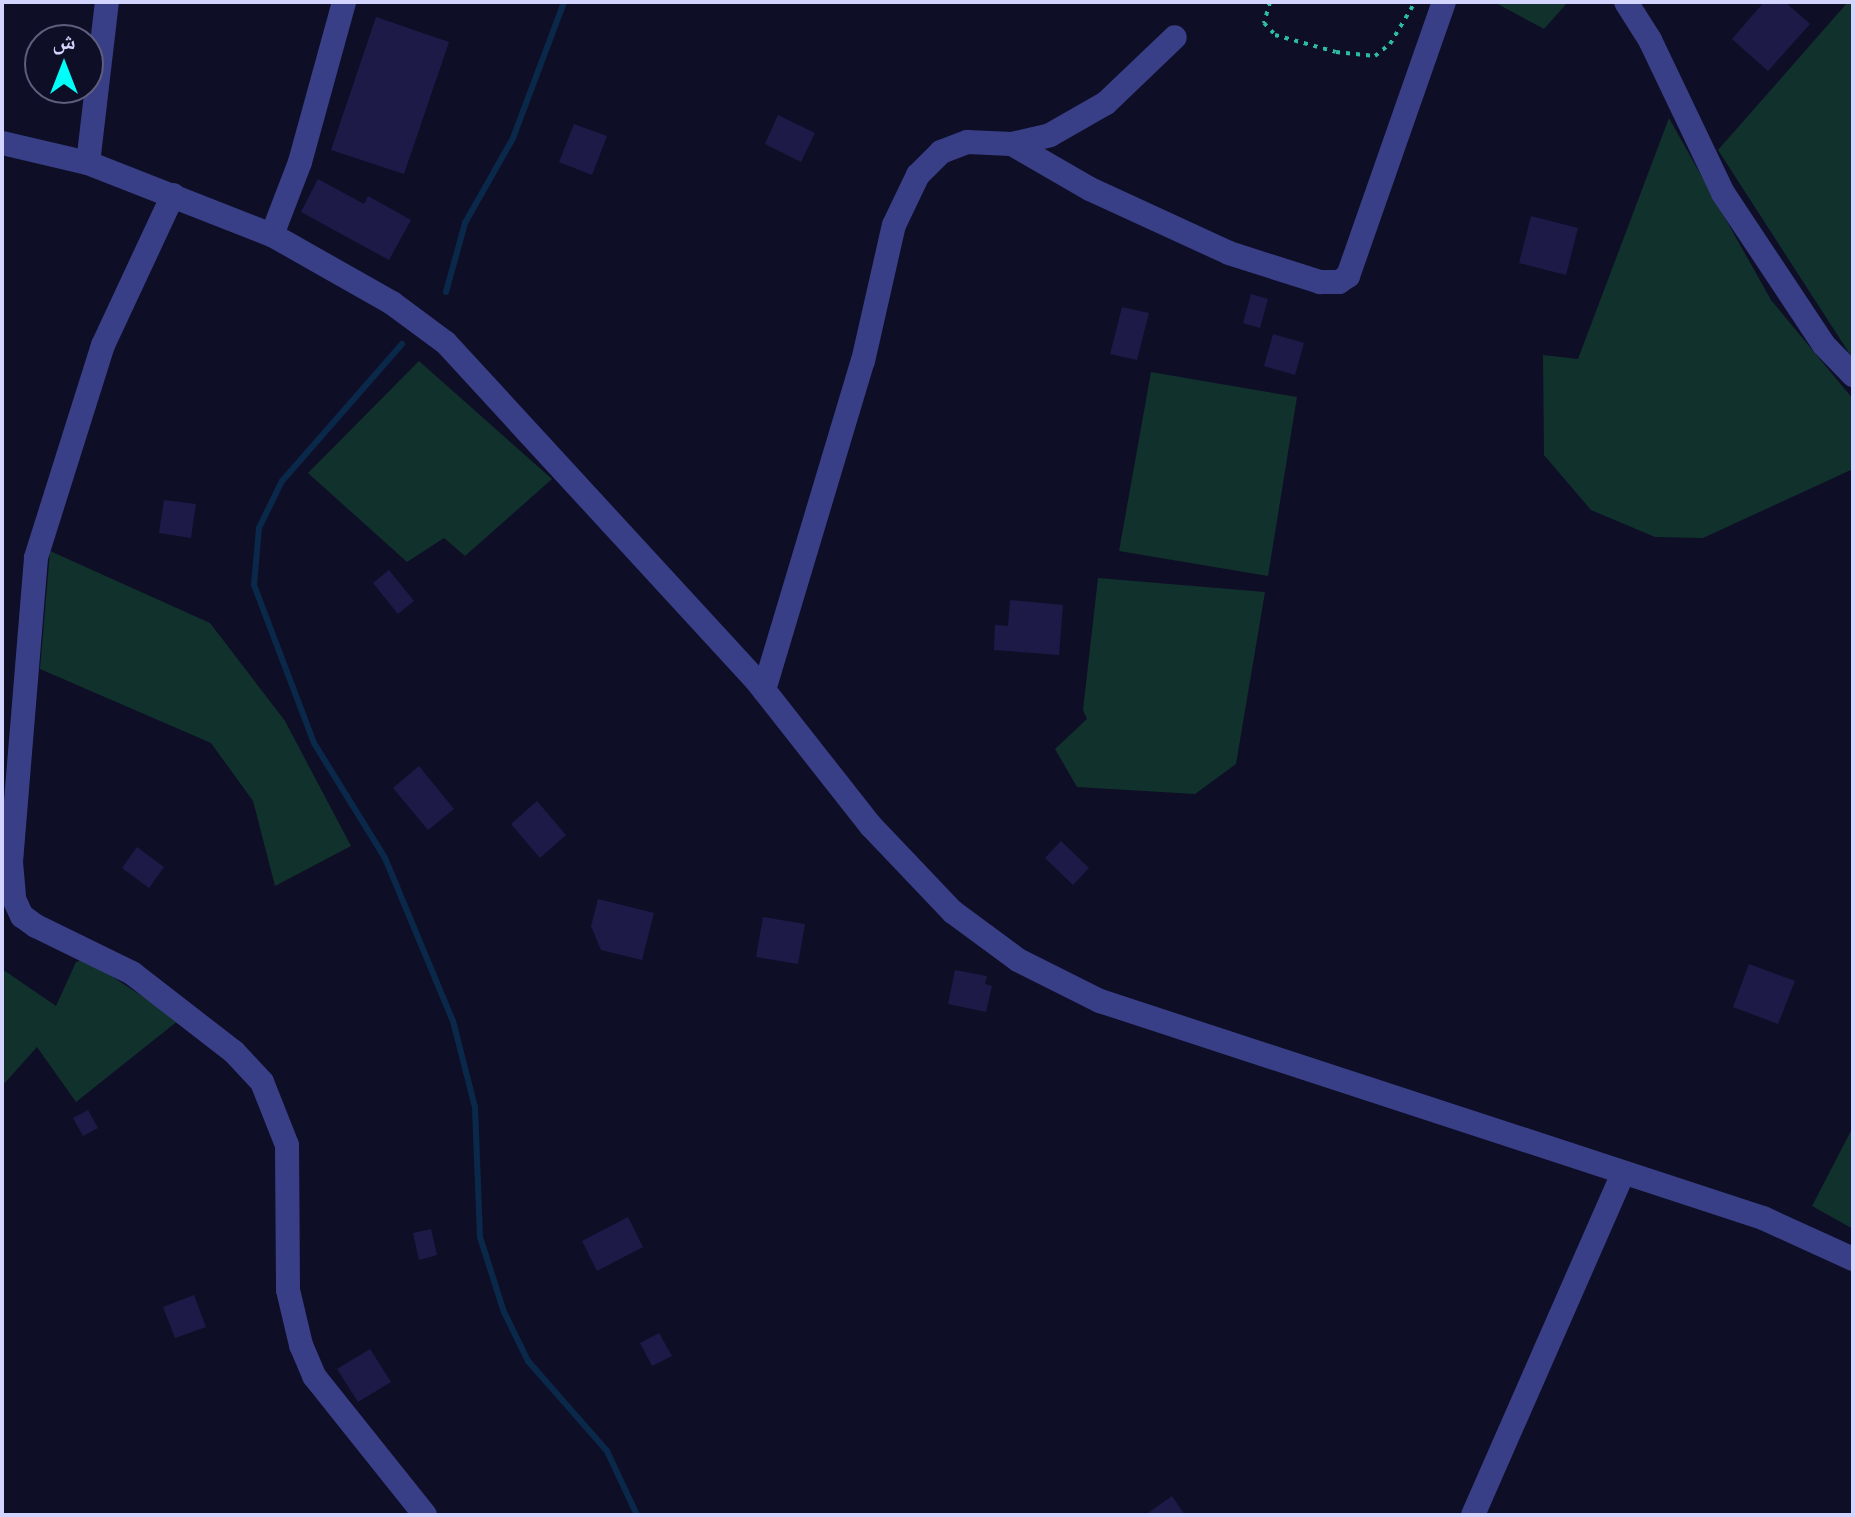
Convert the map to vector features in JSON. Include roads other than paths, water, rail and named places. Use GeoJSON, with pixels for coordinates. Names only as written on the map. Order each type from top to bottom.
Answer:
{"type":"FeatureCollection","features":[{"type":"Feature","properties":{"kind":"street"},"geometry":{"type":"LineString","coordinates":[[88,163],[107,2]]}},
{"type":"Feature","properties":{"kind":"street"},"geometry":{"type":"LineString","coordinates":[[272,235],[300,162],[344,2]]}},
{"type":"Feature","properties":{"kind":"street"},"geometry":{"type":"LineString","coordinates":[[1012,144],[1090,189],[1229,253],[1320,282],[1339,282],[1348,276],[1444,2]]}},
{"type":"Feature","properties":{"kind":"street"},"geometry":{"type":"LineString","coordinates":[[1626,2],[1650,40],[1723,193],[1824,345],[1853,375]]}},
{"type":"Feature","properties":{"kind":"street"},"geometry":{"type":"LineString","coordinates":[[764,690],[863,361],[894,225],[918,175],[941,152],[967,142],[1012,144],[1050,135],[1106,103],[1175,37]]}},
{"type":"Feature","properties":{"kind":"street"},"geometry":{"type":"LineString","coordinates":[[2,143],[88,163],[272,235],[392,303],[446,343],[764,690],[871,826],[953,912],[1018,960],[1100,1001],[1622,1176],[1763,1218],[1853,1259]]}},
{"type":"Feature","properties":{"kind":"street"},"geometry":{"type":"LineString","coordinates":[[173,195],[103,345],[36,558],[11,862],[14,899],[22,916],[36,926],[132,973],[234,1052],[262,1082],[287,1145],[288,1290],[301,1345],[314,1376],[425,1515]]}},
{"type":"Feature","properties":{"kind":"street"},"geometry":{"type":"LineString","coordinates":[[1473,1515],[1622,1176]]}},
{"type":"Feature","properties":{"kind":"waterway"},"geometry":{"type":"LineString","coordinates":[[446,292],[465,223],[513,138],[564,2]]}},
{"type":"Feature","properties":{"kind":"waterway"},"geometry":{"type":"LineString","coordinates":[[402,344],[282,481],[259,528],[254,585],[314,743],[385,858],[453,1021],[475,1107],[480,1237],[504,1312],[528,1361],[607,1451],[637,1515]]}}]}
